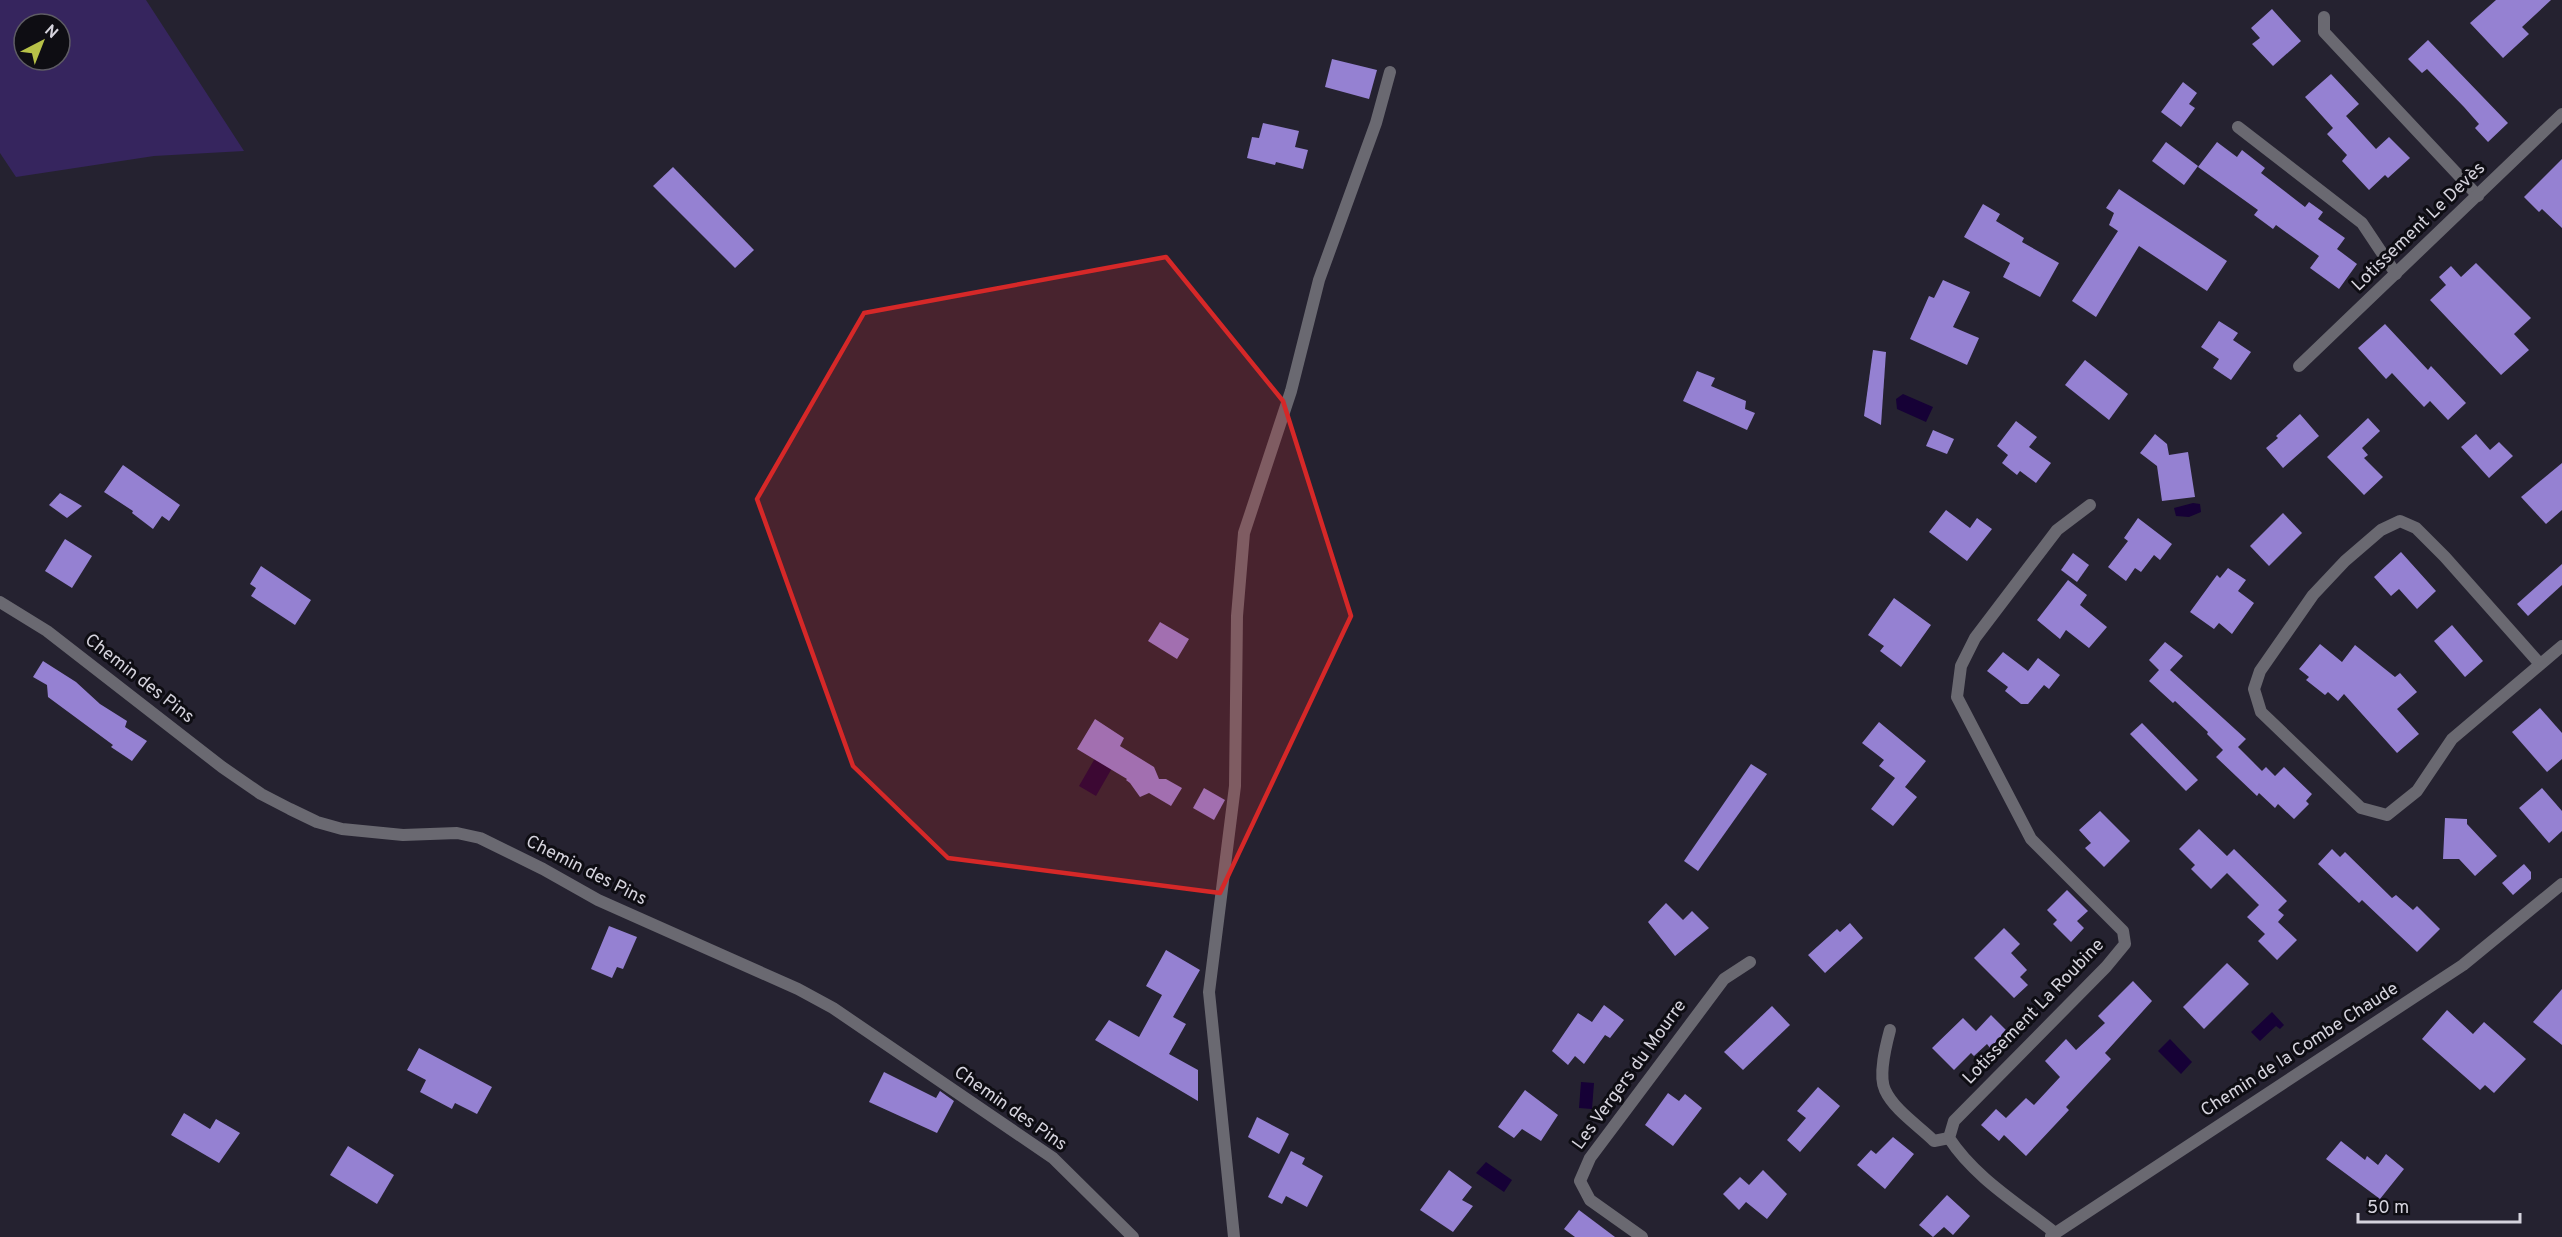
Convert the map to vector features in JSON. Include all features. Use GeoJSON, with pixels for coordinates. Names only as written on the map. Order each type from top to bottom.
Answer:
{"type":"FeatureCollection","features":[{"type":"Feature","properties":{"kind":"street"},"geometry":{"type":"LineString","coordinates":[[2324,17],[2324,32],[2478,196]]}},
{"type":"Feature","properties":{"kind":"street"},"geometry":{"type":"LineString","coordinates":[[1234,1237],[1209,992],[1235,786],[1237,616],[1244,533],[1290,391],[1319,280],[1376,123],[1390,72]]}},
{"type":"Feature","properties":{"kind":"street","name":"Lotissement Le Devès"},"geometry":{"type":"LineString","coordinates":[[2299,366],[2562,114]]}},
{"type":"Feature","properties":{"kind":"street"},"geometry":{"type":"LineString","coordinates":[[2238,127],[2362,223],[2396,274]]}},
{"type":"Feature","properties":{"kind":"street","name":"Lotissement La Roubine"},"geometry":{"type":"LineString","coordinates":[[1949,1138],[1954,1121],[2106,967],[2125,944],[2123,931],[2031,839],[1957,697],[1961,666],[1975,638],[2056,530],[2090,505]]}},
{"type":"Feature","properties":{"kind":"street"},"geometry":{"type":"LineString","coordinates":[[2540,664],[2445,557],[2416,528],[2400,521],[2381,530],[2345,561],[2313,595],[2260,671],[2254,689],[2262,712],[2361,808],[2387,815],[2417,791],[2452,739],[2562,646]]}},
{"type":"Feature","properties":{"kind":"street","name":"Chemin des Pins"},"geometry":{"type":"LineString","coordinates":[[0,602],[47,631],[222,767],[261,794],[299,814],[316,822],[342,829],[403,835],[457,833],[480,838],[543,869],[598,900],[798,989],[832,1008],[1053,1158],[1132,1237]]}},
{"type":"Feature","properties":{"kind":"street","name":"Chemin de la Combe Chaude"},"geometry":{"type":"LineString","coordinates":[[2053,1235],[2463,964],[2562,884]]}},
{"type":"Feature","properties":{"kind":"street","name":"Les Vergers du Mourre"},"geometry":{"type":"LineString","coordinates":[[1642,1237],[1590,1200],[1580,1181],[1590,1158],[1724,979],[1750,962]]}},
{"type":"Feature","properties":{"kind":"street"},"geometry":{"type":"LineString","coordinates":[[1890,1030],[1883,1055],[1884,1088],[1894,1102],[1934,1141],[1949,1138],[1960,1155],[2053,1235]]}},
{"type":"Feature","properties":{"kind":"highlighted area"},"geometry":{"type":"Polygon","coordinates":[[[1166,257],[1283,401],[1351,616],[1220,893],[948,858],[853,766],[757,499],[864,313],[1166,257]]]}},
{"type":"Feature","properties":{"kind":"shaded area"},"geometry":{"type":"Polygon","coordinates":[[[0,0],[146,0],[244,151],[154,156],[16,177],[0,153],[0,0]]]}},
{"type":"Feature","properties":{"kind":"shaded area"},"geometry":{"type":"Polygon","coordinates":[[[1903,394],[1933,407],[1926,422],[1897,409],[1896,399],[1903,394]]]}},
{"type":"Feature","properties":{"kind":"shaded area"},"geometry":{"type":"Polygon","coordinates":[[[2193,503],[2200,504],[2201,512],[2189,517],[2176,516],[2174,508],[2193,503]]]}},
{"type":"Feature","properties":{"kind":"shaded area"},"geometry":{"type":"Polygon","coordinates":[[[1098,753],[1115,763],[1096,796],[1079,786],[1098,753]]]}},
{"type":"Feature","properties":{"kind":"shaded area"},"geometry":{"type":"Polygon","coordinates":[[[2272,1012],[2284,1025],[2280,1029],[2276,1026],[2260,1041],[2251,1032],[2272,1012]]]}},
{"type":"Feature","properties":{"kind":"shaded area"},"geometry":{"type":"Polygon","coordinates":[[[2170,1039],[2192,1062],[2181,1074],[2158,1051],[2170,1039]]]}},
{"type":"Feature","properties":{"kind":"shaded area"},"geometry":{"type":"Polygon","coordinates":[[[1581,1082],[1594,1083],[1592,1109],[1579,1108],[1581,1082]]]}},
{"type":"Feature","properties":{"kind":"shaded area"},"geometry":{"type":"Polygon","coordinates":[[[1486,1162],[1512,1180],[1504,1192],[1476,1173],[1486,1162]]]}},
{"type":"Feature","properties":{"kind":"building"},"geometry":{"type":"Polygon","coordinates":[[[2496,0],[2551,0],[2522,27],[2529,34],[2503,58],[2470,23],[2496,0]]]}},
{"type":"Feature","properties":{"kind":"building"},"geometry":{"type":"Polygon","coordinates":[[[2272,9],[2301,41],[2273,66],[2252,44],[2260,38],[2251,28],[2272,9]]]}},
{"type":"Feature","properties":{"kind":"building"},"geometry":{"type":"Polygon","coordinates":[[[2428,40],[2508,123],[2488,142],[2475,128],[2479,124],[2464,107],[2427,69],[2422,73],[2408,59],[2428,40]]]}},
{"type":"Feature","properties":{"kind":"building"},"geometry":{"type":"Polygon","coordinates":[[[1332,59],[1377,70],[1369,99],[1325,87],[1332,59]]]}},
{"type":"Feature","properties":{"kind":"building"},"geometry":{"type":"Polygon","coordinates":[[[2331,74],[2359,104],[2346,116],[2376,149],[2389,137],[2410,158],[2388,178],[2385,175],[2369,190],[2342,161],[2347,155],[2327,134],[2333,128],[2305,97],[2331,74]]]}},
{"type":"Feature","properties":{"kind":"building"},"geometry":{"type":"Polygon","coordinates":[[[2183,82],[2197,93],[2189,104],[2195,108],[2181,127],[2161,112],[2183,82]]]}},
{"type":"Feature","properties":{"kind":"building"},"geometry":{"type":"Polygon","coordinates":[[[1263,123],[1299,131],[1295,147],[1308,150],[1303,169],[1247,158],[1252,137],[1259,138],[1263,123]]]}},
{"type":"Feature","properties":{"kind":"building"},"geometry":{"type":"Polygon","coordinates":[[[2166,142],[2198,166],[2184,185],[2152,161],[2166,142]]]}},
{"type":"Feature","properties":{"kind":"building"},"geometry":{"type":"Polygon","coordinates":[[[2217,142],[2237,157],[2242,150],[2265,168],[2261,173],[2305,207],[2309,202],[2323,212],[2318,219],[2345,238],[2337,249],[2357,264],[2339,289],[2310,268],[2319,256],[2276,225],[2273,229],[2254,215],[2258,210],[2198,167],[2217,142]]]}},
{"type":"Feature","properties":{"kind":"building"},"geometry":{"type":"Polygon","coordinates":[[[2562,159],[2562,228],[2542,209],[2539,212],[2524,197],[2562,159]]]}},
{"type":"Feature","properties":{"kind":"building"},"geometry":{"type":"Polygon","coordinates":[[[673,167],[754,250],[735,268],[653,186],[673,167]]]}},
{"type":"Feature","properties":{"kind":"building"},"geometry":{"type":"Polygon","coordinates":[[[2119,189],[2227,261],[2207,291],[2139,246],[2096,317],[2072,301],[2118,231],[2109,225],[2114,213],[2106,208],[2119,189]]]}},
{"type":"Feature","properties":{"kind":"building"},"geometry":{"type":"Polygon","coordinates":[[[1983,204],[2000,214],[1996,221],[2024,238],[2022,242],[2059,263],[2040,297],[2003,277],[2010,263],[1964,237],[1983,204]]]}},
{"type":"Feature","properties":{"kind":"building"},"geometry":{"type":"Polygon","coordinates":[[[2476,263],[2531,318],[2514,334],[2529,350],[2501,375],[2430,300],[2446,285],[2439,277],[2451,266],[2461,277],[2476,263]]]}},
{"type":"Feature","properties":{"kind":"building"},"geometry":{"type":"Polygon","coordinates":[[[1943,280],[1970,292],[1953,327],[1979,338],[1967,365],[1910,339],[1929,296],[1934,298],[1943,280]]]}},
{"type":"Feature","properties":{"kind":"building"},"geometry":{"type":"Polygon","coordinates":[[[2219,321],[2238,333],[2233,340],[2251,352],[2231,380],[2213,368],[2219,359],[2201,347],[2219,321]]]}},
{"type":"Feature","properties":{"kind":"building"},"geometry":{"type":"Polygon","coordinates":[[[2385,324],[2428,370],[2431,366],[2466,403],[2448,420],[2430,401],[2424,407],[2392,373],[2386,379],[2358,348],[2385,324]]]}},
{"type":"Feature","properties":{"kind":"building"},"geometry":{"type":"Polygon","coordinates":[[[1873,350],[1886,352],[1881,425],[1864,416],[1873,350]]]}},
{"type":"Feature","properties":{"kind":"building"},"geometry":{"type":"Polygon","coordinates":[[[2085,360],[2128,394],[2109,420],[2065,385],[2085,360]]]}},
{"type":"Feature","properties":{"kind":"building"},"geometry":{"type":"Polygon","coordinates":[[[1697,371],[1715,378],[1711,386],[1746,401],[1745,409],[1755,413],[1747,430],[1683,401],[1697,371]]]}},
{"type":"Feature","properties":{"kind":"building"},"geometry":{"type":"Polygon","coordinates":[[[2300,414],[2319,436],[2283,468],[2266,448],[2300,414]]]}},
{"type":"Feature","properties":{"kind":"building"},"geometry":{"type":"Polygon","coordinates":[[[2368,418],[2380,431],[2362,448],[2368,455],[2364,458],[2383,477],[2364,495],[2327,457],[2368,418]]]}},
{"type":"Feature","properties":{"kind":"building"},"geometry":{"type":"Polygon","coordinates":[[[2016,421],[2037,437],[2029,447],[2051,463],[2036,483],[2020,471],[2017,475],[2002,463],[2008,455],[1997,446],[2016,421]]]}},
{"type":"Feature","properties":{"kind":"building"},"geometry":{"type":"Polygon","coordinates":[[[1933,430],[1954,439],[1947,454],[1926,446],[1933,430]]]}},
{"type":"Feature","properties":{"kind":"building"},"geometry":{"type":"Polygon","coordinates":[[[2155,434],[2167,444],[2169,455],[2188,452],[2195,497],[2162,501],[2157,466],[2140,453],[2155,434]]]}},
{"type":"Feature","properties":{"kind":"building"},"geometry":{"type":"Polygon","coordinates":[[[2476,434],[2490,450],[2499,442],[2513,456],[2489,478],[2461,447],[2476,434]]]}},
{"type":"Feature","properties":{"kind":"building"},"geometry":{"type":"Polygon","coordinates":[[[2562,463],[2562,510],[2546,524],[2521,497],[2562,463]]]}},
{"type":"Feature","properties":{"kind":"building"},"geometry":{"type":"Polygon","coordinates":[[[123,465],[180,505],[169,521],[162,516],[153,529],[132,513],[133,511],[104,492],[123,465]]]}},
{"type":"Feature","properties":{"kind":"building"},"geometry":{"type":"Polygon","coordinates":[[[60,493],[82,506],[67,518],[49,505],[60,493]]]}},
{"type":"Feature","properties":{"kind":"building"},"geometry":{"type":"Polygon","coordinates":[[[1946,510],[1970,528],[1977,518],[1992,529],[1967,561],[1929,532],[1946,510]]]}},
{"type":"Feature","properties":{"kind":"building"},"geometry":{"type":"Polygon","coordinates":[[[2283,513],[2302,533],[2269,566],[2250,546],[2283,513]]]}},
{"type":"Feature","properties":{"kind":"building"},"geometry":{"type":"Polygon","coordinates":[[[2138,518],[2172,544],[2160,560],[2154,555],[2141,572],[2135,568],[2126,581],[2108,567],[2128,541],[2124,538],[2138,518]]]}},
{"type":"Feature","properties":{"kind":"building"},"geometry":{"type":"Polygon","coordinates":[[[65,539],[92,556],[72,588],[45,571],[65,539]]]}},
{"type":"Feature","properties":{"kind":"building"},"geometry":{"type":"Polygon","coordinates":[[[2401,552],[2436,591],[2417,609],[2399,589],[2391,596],[2374,577],[2401,552]]]}},
{"type":"Feature","properties":{"kind":"building"},"geometry":{"type":"Polygon","coordinates":[[[2073,553],[2089,565],[2077,582],[2061,570],[2073,553]]]}},
{"type":"Feature","properties":{"kind":"building"},"geometry":{"type":"Polygon","coordinates":[[[2562,564],[2562,585],[2528,616],[2517,604],[2562,564]]]}},
{"type":"Feature","properties":{"kind":"building"},"geometry":{"type":"Polygon","coordinates":[[[261,566],[311,600],[295,625],[251,596],[256,588],[250,584],[261,566]]]}},
{"type":"Feature","properties":{"kind":"building"},"geometry":{"type":"Polygon","coordinates":[[[2228,568],[2246,580],[2238,591],[2254,603],[2232,634],[2219,623],[2214,629],[2190,612],[2217,575],[2220,578],[2228,568]]]}},
{"type":"Feature","properties":{"kind":"building"},"geometry":{"type":"Polygon","coordinates":[[[2068,580],[2087,595],[2080,605],[2107,627],[2089,648],[2066,630],[2060,639],[2037,620],[2068,580]]]}},
{"type":"Feature","properties":{"kind":"building"},"geometry":{"type":"Polygon","coordinates":[[[1894,598],[1931,625],[1901,667],[1880,651],[1884,646],[1868,635],[1894,598]]]}},
{"type":"Feature","properties":{"kind":"building"},"geometry":{"type":"Polygon","coordinates":[[[1160,622],[1189,639],[1177,659],[1148,641],[1160,622]]]}},
{"type":"Feature","properties":{"kind":"building"},"geometry":{"type":"Polygon","coordinates":[[[2452,625],[2483,661],[2465,677],[2434,641],[2452,625]]]}},
{"type":"Feature","properties":{"kind":"building"},"geometry":{"type":"Polygon","coordinates":[[[2165,642],[2183,656],[2170,670],[2246,739],[2238,747],[2262,771],[2266,767],[2275,776],[2284,767],[2312,794],[2306,801],[2309,804],[2294,819],[2278,804],[2275,808],[2259,793],[2257,796],[2216,757],[2223,750],[2207,734],[2208,732],[2175,701],[2173,703],[2149,681],[2159,670],[2149,660],[2165,642]]]}},
{"type":"Feature","properties":{"kind":"building"},"geometry":{"type":"Polygon","coordinates":[[[2320,644],[2342,662],[2355,645],[2395,677],[2400,673],[2417,692],[2397,709],[2419,734],[2397,753],[2344,694],[2338,701],[2328,692],[2325,695],[2306,680],[2309,677],[2299,669],[2320,644]]]}},
{"type":"Feature","properties":{"kind":"building"},"geometry":{"type":"Polygon","coordinates":[[[2003,652],[2028,671],[2038,658],[2060,675],[2049,689],[2044,685],[2028,704],[2021,704],[2005,691],[2008,687],[1987,671],[2003,652]]]}},
{"type":"Feature","properties":{"kind":"building"},"geometry":{"type":"Polygon","coordinates":[[[43,661],[76,682],[100,704],[127,721],[125,727],[147,741],[132,761],[48,697],[47,685],[33,677],[43,661]]]}},
{"type":"Feature","properties":{"kind":"building"},"geometry":{"type":"Polygon","coordinates":[[[2540,708],[2562,733],[2562,759],[2547,772],[2512,732],[2540,708]]]}},
{"type":"Feature","properties":{"kind":"building"},"geometry":{"type":"Polygon","coordinates":[[[1095,719],[1124,738],[1120,746],[1154,767],[1159,779],[1166,779],[1182,788],[1171,806],[1149,793],[1140,797],[1127,779],[1077,749],[1095,719]]]}},
{"type":"Feature","properties":{"kind":"building"},"geometry":{"type":"Polygon","coordinates":[[[1879,722],[1926,761],[1905,787],[1917,797],[1893,826],[1871,809],[1895,778],[1879,766],[1884,760],[1862,743],[1879,722]]]}},
{"type":"Feature","properties":{"kind":"building"},"geometry":{"type":"Polygon","coordinates":[[[2142,723],[2198,780],[2186,791],[2130,734],[2142,723]]]}},
{"type":"Feature","properties":{"kind":"building"},"geometry":{"type":"Polygon","coordinates":[[[1751,764],[1767,774],[1698,871],[1684,861],[1751,764]]]}},
{"type":"Feature","properties":{"kind":"building"},"geometry":{"type":"Polygon","coordinates":[[[1204,788],[1225,800],[1214,820],[1193,808],[1204,788]]]}},
{"type":"Feature","properties":{"kind":"building"},"geometry":{"type":"Polygon","coordinates":[[[2542,788],[2562,811],[2562,831],[2549,843],[2519,808],[2542,788]]]}},
{"type":"Feature","properties":{"kind":"building"},"geometry":{"type":"Polygon","coordinates":[[[2100,811],[2130,841],[2104,867],[2085,848],[2091,843],[2079,830],[2100,811]]]}},
{"type":"Feature","properties":{"kind":"building"},"geometry":{"type":"Polygon","coordinates":[[[2445,818],[2467,819],[2467,824],[2497,856],[2475,876],[2459,859],[2443,859],[2445,818]]]}},
{"type":"Feature","properties":{"kind":"building"},"geometry":{"type":"Polygon","coordinates":[[[2199,829],[2227,856],[2234,849],[2287,901],[2278,910],[2284,915],[2278,922],[2297,940],[2277,960],[2258,941],[2265,934],[2247,917],[2259,905],[2227,873],[2211,889],[2191,869],[2195,865],[2179,849],[2199,829]]]}},
{"type":"Feature","properties":{"kind":"building"},"geometry":{"type":"Polygon","coordinates":[[[2332,849],[2340,857],[2345,852],[2392,898],[2396,895],[2413,910],[2417,906],[2440,929],[2417,952],[2362,900],[2359,903],[2318,864],[2332,849]]]}},
{"type":"Feature","properties":{"kind":"building"},"geometry":{"type":"Polygon","coordinates":[[[2524,864],[2531,872],[2531,879],[2513,895],[2502,883],[2524,864]]]}},
{"type":"Feature","properties":{"kind":"building"},"geometry":{"type":"Polygon","coordinates":[[[2067,890],[2088,911],[2077,921],[2084,928],[2071,942],[2053,924],[2057,920],[2047,910],[2067,890]]]}},
{"type":"Feature","properties":{"kind":"building"},"geometry":{"type":"Polygon","coordinates":[[[1666,903],[1683,920],[1692,911],[1709,928],[1675,956],[1648,922],[1666,903]]]}},
{"type":"Feature","properties":{"kind":"building"},"geometry":{"type":"Polygon","coordinates":[[[1850,923],[1863,938],[1825,973],[1808,955],[1837,929],[1840,932],[1850,923]]]}},
{"type":"Feature","properties":{"kind":"building"},"geometry":{"type":"Polygon","coordinates":[[[609,926],[637,937],[623,969],[617,967],[612,978],[591,969],[609,926]]]}},
{"type":"Feature","properties":{"kind":"building"},"geometry":{"type":"Polygon","coordinates":[[[2004,928],[2020,944],[2011,953],[2027,970],[2020,977],[2028,985],[2014,998],[1974,958],[2004,928]]]}},
{"type":"Feature","properties":{"kind":"building"},"geometry":{"type":"Polygon","coordinates":[[[1166,950],[1200,970],[1173,1017],[1186,1024],[1169,1054],[1198,1070],[1198,1101],[1095,1040],[1109,1020],[1139,1037],[1162,995],[1146,986],[1166,950]]]}},
{"type":"Feature","properties":{"kind":"building"},"geometry":{"type":"Polygon","coordinates":[[[2227,963],[2249,984],[2204,1029],[2183,1007],[2227,963]]]}},
{"type":"Feature","properties":{"kind":"building"},"geometry":{"type":"Polygon","coordinates":[[[2133,981],[2152,1001],[2105,1053],[2111,1059],[2066,1107],[2069,1110],[2026,1156],[2004,1135],[1999,1141],[1981,1125],[1996,1109],[2006,1118],[2026,1098],[2034,1105],[2060,1077],[2045,1061],[2066,1039],[2076,1050],[2105,1023],[2098,1016],[2133,981]]]}},
{"type":"Feature","properties":{"kind":"building"},"geometry":{"type":"Polygon","coordinates":[[[2562,989],[2562,1045],[2533,1022],[2562,989]]]}},
{"type":"Feature","properties":{"kind":"building"},"geometry":{"type":"Polygon","coordinates":[[[1604,1005],[1624,1020],[1610,1038],[1605,1035],[1584,1064],[1575,1056],[1568,1065],[1552,1051],[1578,1013],[1592,1022],[1604,1005]]]}},
{"type":"Feature","properties":{"kind":"building"},"geometry":{"type":"Polygon","coordinates":[[[1772,1006],[1790,1025],[1743,1070],[1724,1052],[1772,1006]]]}},
{"type":"Feature","properties":{"kind":"building"},"geometry":{"type":"Polygon","coordinates":[[[2447,1010],[2473,1034],[2484,1022],[2526,1059],[2494,1093],[2485,1085],[2480,1090],[2422,1039],[2447,1010]]]}},
{"type":"Feature","properties":{"kind":"building"},"geometry":{"type":"Polygon","coordinates":[[[1991,1015],[2007,1031],[1990,1048],[1987,1044],[1974,1056],[1971,1053],[1954,1070],[1932,1048],[1963,1018],[1976,1031],[1991,1015]]]}},
{"type":"Feature","properties":{"kind":"building"},"geometry":{"type":"Polygon","coordinates":[[[419,1048],[492,1087],[477,1114],[455,1103],[452,1109],[420,1092],[426,1080],[407,1070],[419,1048]]]}},
{"type":"Feature","properties":{"kind":"building"},"geometry":{"type":"Polygon","coordinates":[[[884,1072],[936,1098],[940,1091],[954,1101],[937,1133],[869,1102],[884,1072]]]}},
{"type":"Feature","properties":{"kind":"building"},"geometry":{"type":"Polygon","coordinates":[[[1818,1087],[1840,1106],[1800,1152],[1787,1140],[1806,1118],[1797,1111],[1818,1087]]]}},
{"type":"Feature","properties":{"kind":"building"},"geometry":{"type":"Polygon","coordinates":[[[1525,1090],[1558,1115],[1541,1141],[1522,1129],[1514,1138],[1498,1127],[1525,1090]]]}},
{"type":"Feature","properties":{"kind":"building"},"geometry":{"type":"Polygon","coordinates":[[[1668,1093],[1679,1101],[1685,1094],[1702,1108],[1673,1146],[1645,1125],[1668,1093]]]}},
{"type":"Feature","properties":{"kind":"building"},"geometry":{"type":"Polygon","coordinates":[[[184,1113],[210,1129],[216,1119],[240,1133],[219,1163],[171,1135],[184,1113]]]}},
{"type":"Feature","properties":{"kind":"building"},"geometry":{"type":"Polygon","coordinates":[[[1257,1117],[1289,1134],[1279,1154],[1248,1137],[1257,1117]]]}},
{"type":"Feature","properties":{"kind":"building"},"geometry":{"type":"Polygon","coordinates":[[[1893,1137],[1914,1154],[1885,1189],[1857,1165],[1871,1150],[1876,1154],[1893,1137]]]}},
{"type":"Feature","properties":{"kind":"building"},"geometry":{"type":"Polygon","coordinates":[[[2341,1141],[2365,1160],[2367,1156],[2378,1165],[2386,1154],[2404,1169],[2380,1199],[2326,1159],[2341,1141]]]}},
{"type":"Feature","properties":{"kind":"building"},"geometry":{"type":"Polygon","coordinates":[[[348,1146],[394,1175],[377,1204],[330,1175],[348,1146]]]}},
{"type":"Feature","properties":{"kind":"building"},"geometry":{"type":"Polygon","coordinates":[[[1291,1151],[1305,1158],[1302,1164],[1323,1176],[1307,1207],[1286,1196],[1282,1204],[1268,1197],[1291,1151]]]}},
{"type":"Feature","properties":{"kind":"building"},"geometry":{"type":"Polygon","coordinates":[[[1449,1170],[1472,1187],[1462,1200],[1473,1206],[1453,1232],[1420,1210],[1449,1170]]]}},
{"type":"Feature","properties":{"kind":"building"},"geometry":{"type":"Polygon","coordinates":[[[1763,1170],[1787,1194],[1767,1219],[1746,1202],[1739,1210],[1723,1194],[1740,1177],[1749,1185],[1763,1170]]]}},
{"type":"Feature","properties":{"kind":"building"},"geometry":{"type":"Polygon","coordinates":[[[1947,1195],[1970,1216],[1953,1235],[1944,1227],[1933,1237],[1919,1225],[1947,1195]]]}},
{"type":"Feature","properties":{"kind":"building"},"geometry":{"type":"Polygon","coordinates":[[[1579,1210],[1615,1237],[1575,1237],[1564,1229],[1579,1210]]]}}]}
